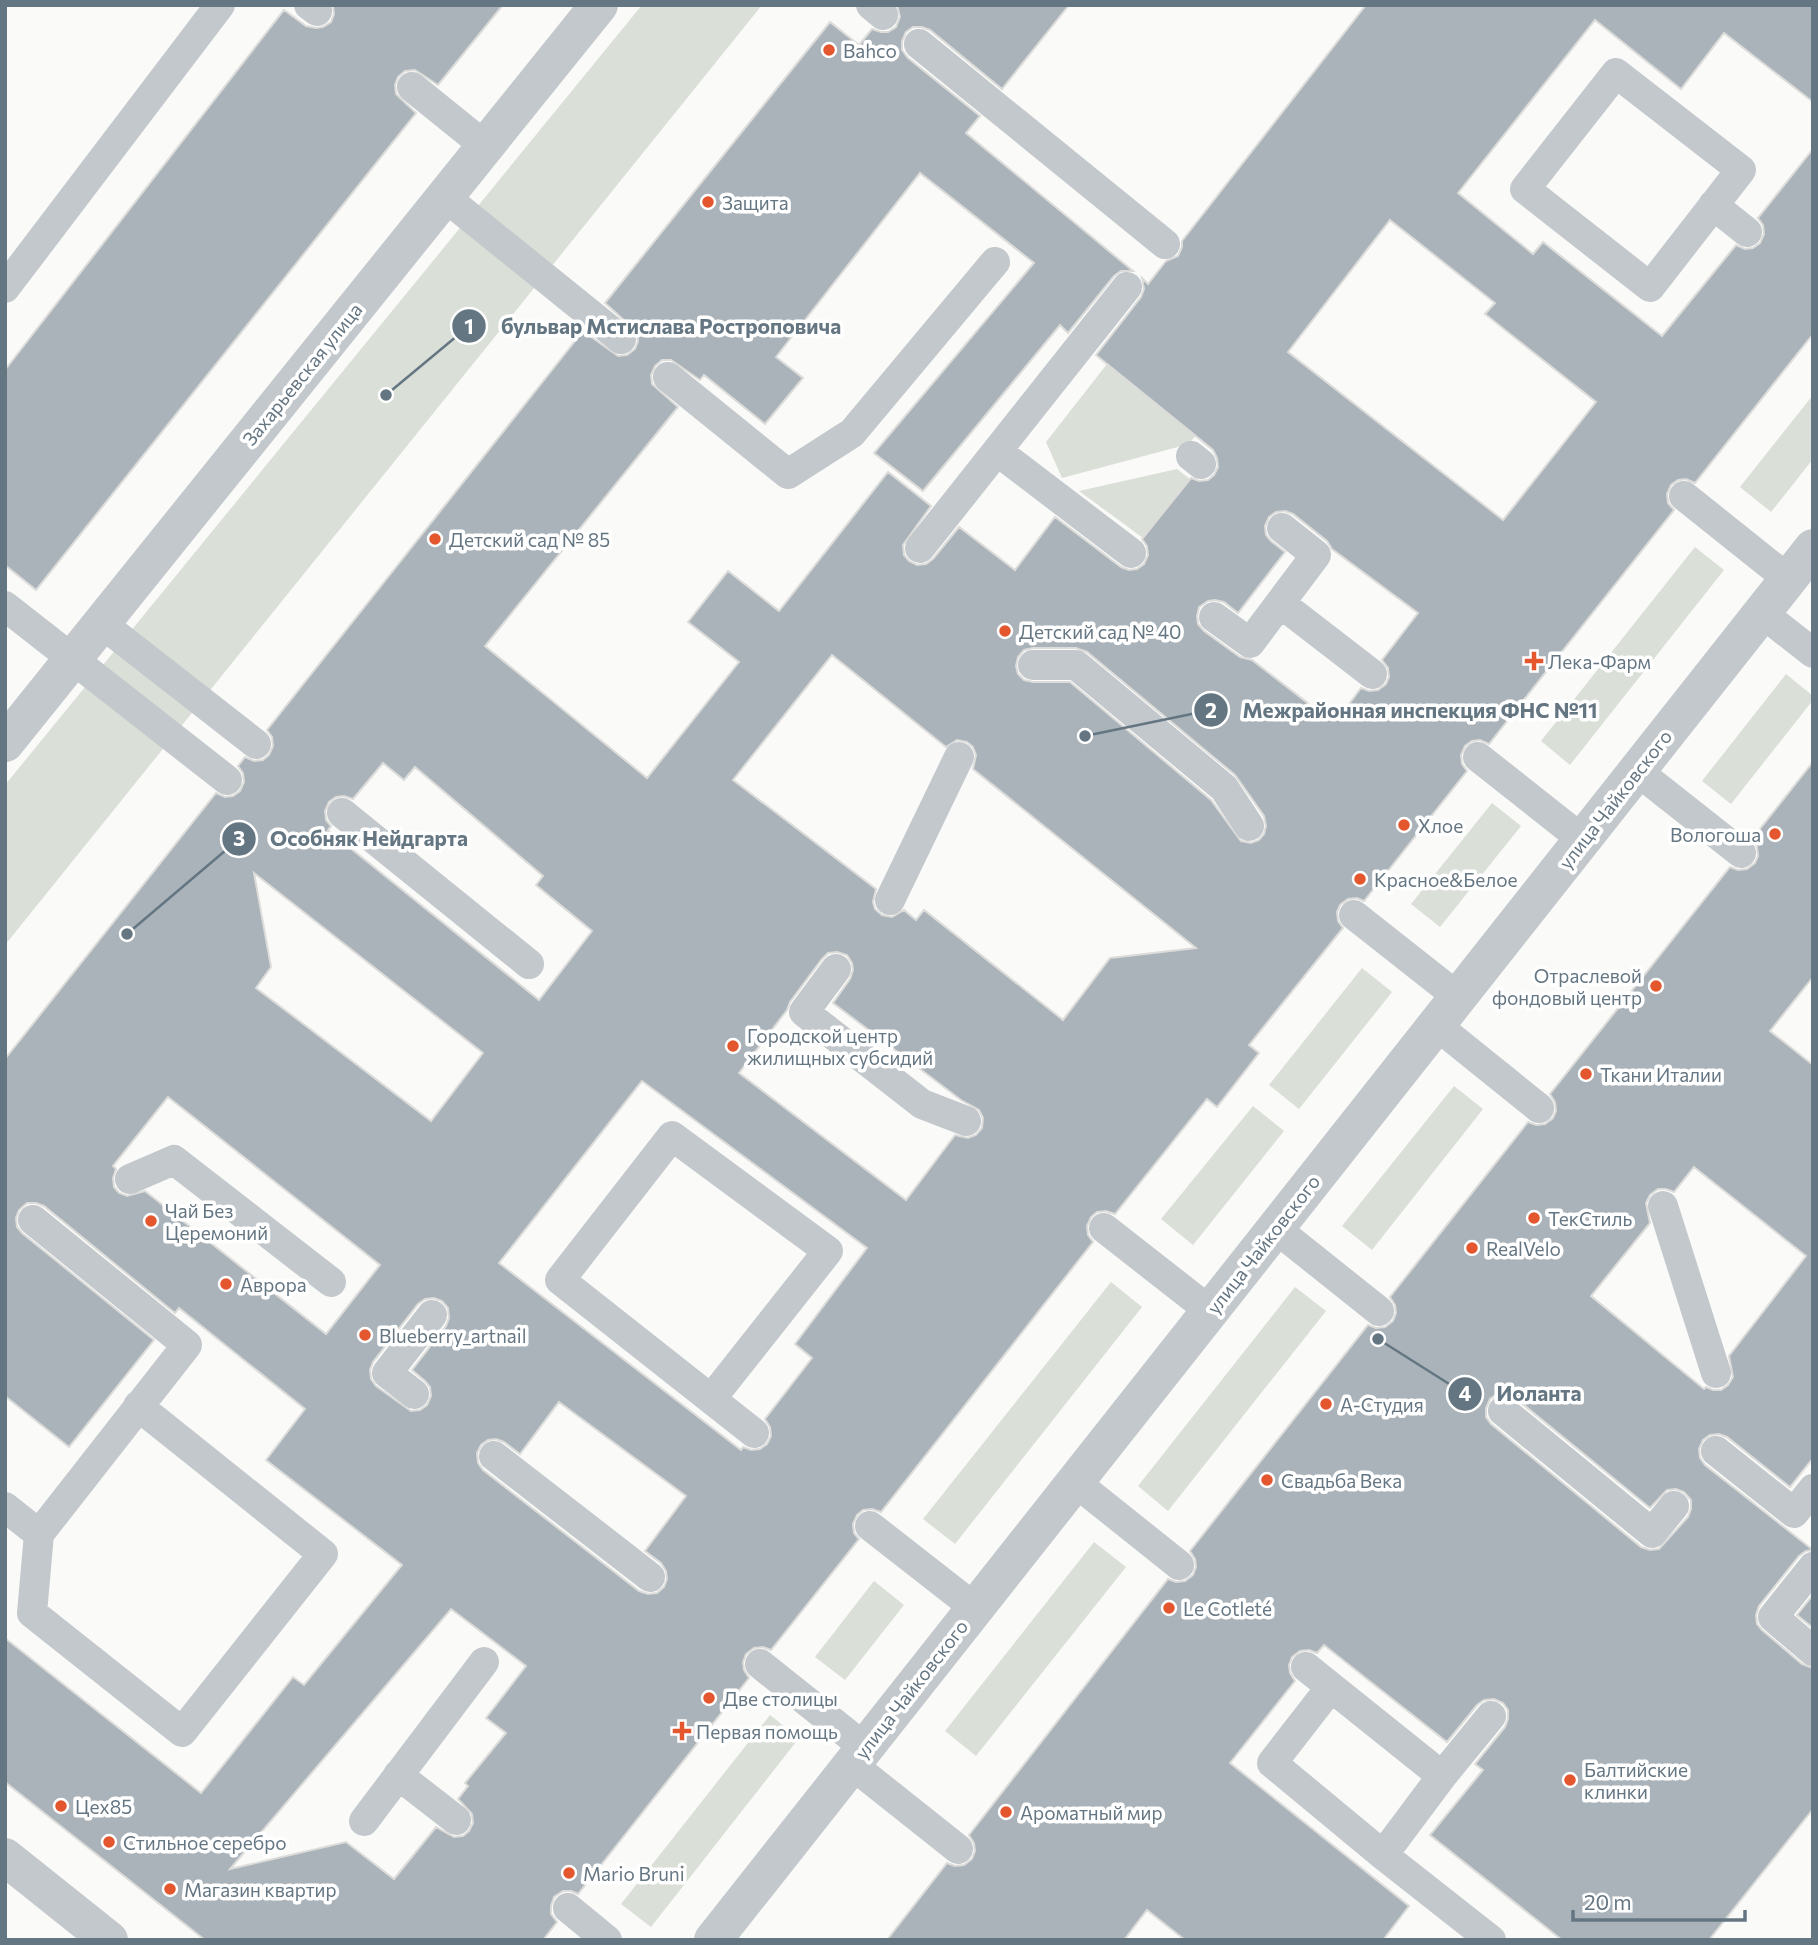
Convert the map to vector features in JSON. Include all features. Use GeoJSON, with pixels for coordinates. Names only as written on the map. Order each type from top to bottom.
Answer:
{"type":"FeatureCollection","features":[{"type":"Feature","properties":{"kind":"street","name":"Захарьевская улица"},"geometry":{"type":"LineString","coordinates":[[5,743],[598,5]]}},
{"type":"Feature","properties":{"kind":"street","name":"улица Чайковского"},"geometry":{"type":"LineString","coordinates":[[713,1940],[1813,548]]}},
{"type":"Feature","properties":{"kind":"street"},"geometry":{"type":"LineString","coordinates":[[5,1857],[110,1940]]}},
{"type":"Feature","properties":{"kind":"lane"},"geometry":{"type":"LineString","coordinates":[[5,288],[220,5]]}},
{"type":"Feature","properties":{"kind":"lane"},"geometry":{"type":"LineString","coordinates":[[919,44],[1164,244]]}},
{"type":"Feature","properties":{"kind":"lane"},"geometry":{"type":"LineString","coordinates":[[1616,73],[1741,170],[1713,205],[1650,287],[1525,189],[1616,73]]}},
{"type":"Feature","properties":{"kind":"lane"},"geometry":{"type":"LineString","coordinates":[[412,87],[485,146]]}},
{"type":"Feature","properties":{"kind":"lane"},"geometry":{"type":"LineString","coordinates":[[445,197],[621,339]]}},
{"type":"Feature","properties":{"kind":"lane"},"geometry":{"type":"LineString","coordinates":[[1713,205],[1747,232]]}},
{"type":"Feature","properties":{"kind":"lane"},"geometry":{"type":"LineString","coordinates":[[668,377],[788,474],[852,433],[995,262]]}},
{"type":"Feature","properties":{"kind":"lane"},"geometry":{"type":"LineString","coordinates":[[920,548],[1127,287]]}},
{"type":"Feature","properties":{"kind":"lane"},"geometry":{"type":"LineString","coordinates":[[997,452],[1132,553]]}},
{"type":"Feature","properties":{"kind":"lane"},"geometry":{"type":"LineString","coordinates":[[1684,496],[1788,579]]}},
{"type":"Feature","properties":{"kind":"lane"},"geometry":{"type":"LineString","coordinates":[[1214,617],[1250,643],[1316,555],[1282,527]]}},
{"type":"Feature","properties":{"kind":"lane"},"geometry":{"type":"LineString","coordinates":[[1280,603],[1372,674]]}},
{"type":"Feature","properties":{"kind":"lane"},"geometry":{"type":"LineString","coordinates":[[5,606],[226,780]]}},
{"type":"Feature","properties":{"kind":"lane"},"geometry":{"type":"LineString","coordinates":[[1762,614],[1813,653]]}},
{"type":"Feature","properties":{"kind":"lane"},"geometry":{"type":"LineString","coordinates":[[101,623],[256,744]]}},
{"type":"Feature","properties":{"kind":"lane"},"geometry":{"type":"LineString","coordinates":[[1033,665],[1076,666],[1224,788],[1248,826]]}},
{"type":"Feature","properties":{"kind":"lane"},"geometry":{"type":"LineString","coordinates":[[890,900],[959,757]]}},
{"type":"Feature","properties":{"kind":"lane"},"geometry":{"type":"LineString","coordinates":[[1478,757],[1583,840]]}},
{"type":"Feature","properties":{"kind":"lane"},"geometry":{"type":"LineString","coordinates":[[1637,771],[1741,853]]}},
{"type":"Feature","properties":{"kind":"lane"},"geometry":{"type":"LineString","coordinates":[[342,813],[529,964]]}},
{"type":"Feature","properties":{"kind":"lane"},"geometry":{"type":"LineString","coordinates":[[1354,915],[1539,1108]]}},
{"type":"Feature","properties":{"kind":"lane"},"geometry":{"type":"LineString","coordinates":[[836,969],[804,1012],[922,1104],[966,1121]]}},
{"type":"Feature","properties":{"kind":"lane"},"geometry":{"type":"LineString","coordinates":[[711,1399],[828,1251],[672,1136],[559,1280],[754,1433]]}},
{"type":"Feature","properties":{"kind":"lane"},"geometry":{"type":"LineString","coordinates":[[130,1179],[174,1160],[331,1282]]}},
{"type":"Feature","properties":{"kind":"lane"},"geometry":{"type":"LineString","coordinates":[[1663,1206],[1716,1373]]}},
{"type":"Feature","properties":{"kind":"lane"},"geometry":{"type":"LineString","coordinates":[[33,1220],[187,1345],[138,1406],[39,1534],[32,1613],[182,1732],[323,1554],[138,1406]]}},
{"type":"Feature","properties":{"kind":"lane"},"geometry":{"type":"LineString","coordinates":[[1104,1228],[1210,1311]]}},
{"type":"Feature","properties":{"kind":"lane"},"geometry":{"type":"LineString","coordinates":[[1275,1228],[1379,1311]]}},
{"type":"Feature","properties":{"kind":"lane"},"geometry":{"type":"LineString","coordinates":[[414,1394],[387,1373],[432,1315]]}},
{"type":"Feature","properties":{"kind":"lane"},"geometry":{"type":"LineString","coordinates":[[1503,1411],[1652,1533],[1674,1506]]}},
{"type":"Feature","properties":{"kind":"lane"},"geometry":{"type":"LineString","coordinates":[[1716,1452],[1794,1513],[1813,1489]]}},
{"type":"Feature","properties":{"kind":"lane"},"geometry":{"type":"LineString","coordinates":[[494,1456],[650,1577]]}},
{"type":"Feature","properties":{"kind":"lane"},"geometry":{"type":"LineString","coordinates":[[1075,1482],[1179,1565]]}},
{"type":"Feature","properties":{"kind":"lane"},"geometry":{"type":"LineString","coordinates":[[5,1507],[39,1534]]}},
{"type":"Feature","properties":{"kind":"lane"},"geometry":{"type":"LineString","coordinates":[[870,1526],[975,1608]]}},
{"type":"Feature","properties":{"kind":"lane"},"geometry":{"type":"LineString","coordinates":[[1813,1567],[1773,1617],[1813,1651]]}},
{"type":"Feature","properties":{"kind":"lane"},"geometry":{"type":"LineString","coordinates":[[363,1821],[484,1662]]}},
{"type":"Feature","properties":{"kind":"lane"},"geometry":{"type":"LineString","coordinates":[[760,1664],[958,1849]]}},
{"type":"Feature","properties":{"kind":"lane"},"geometry":{"type":"LineString","coordinates":[[1306,1667],[1442,1776]]}},
{"type":"Feature","properties":{"kind":"lane"},"geometry":{"type":"LineString","coordinates":[[1331,1687],[1272,1763],[1491,1940]]}},
{"type":"Feature","properties":{"kind":"lane"},"geometry":{"type":"LineString","coordinates":[[1383,1855],[1491,1716]]}},
{"type":"Feature","properties":{"kind":"lane"},"geometry":{"type":"LineString","coordinates":[[398,1776],[456,1820]]}},
{"type":"Feature","properties":{"kind":"lane"},"geometry":{"type":"LineString","coordinates":[[568,1908],[607,1940]]}},
{"type":"Feature","properties":{"kind":"shaded area"},"geometry":{"type":"Polygon","coordinates":[[[642,5],[762,5],[5,945],[5,785],[642,5]]]}},
{"type":"Feature","properties":{"kind":"shaded area"},"geometry":{"type":"Polygon","coordinates":[[[1107,364],[1196,435],[1189,444],[1062,478],[1046,442],[1107,364]]]}},
{"type":"Feature","properties":{"kind":"shaded area"},"geometry":{"type":"Polygon","coordinates":[[[1813,395],[1813,459],[1771,512],[1740,487],[1813,395]]]}},
{"type":"Feature","properties":{"kind":"shaded area"},"geometry":{"type":"Polygon","coordinates":[[[1177,469],[1190,479],[1143,538],[1079,491],[1177,469]]]}},
{"type":"Feature","properties":{"kind":"shaded area"},"geometry":{"type":"Polygon","coordinates":[[[1695,547],[1724,570],[1570,765],[1541,741],[1695,547]]]}},
{"type":"Feature","properties":{"kind":"shaded area"},"geometry":{"type":"Polygon","coordinates":[[[1786,674],[1813,696],[1813,700],[1731,804],[1702,781],[1786,674]]]}},
{"type":"Feature","properties":{"kind":"shaded area"},"geometry":{"type":"Polygon","coordinates":[[[1492,803],[1521,826],[1440,927],[1411,904],[1492,803]]]}},
{"type":"Feature","properties":{"kind":"shaded area"},"geometry":{"type":"Polygon","coordinates":[[[1362,968],[1392,992],[1299,1109],[1269,1085],[1362,968]]]}},
{"type":"Feature","properties":{"kind":"shaded area"},"geometry":{"type":"Polygon","coordinates":[[[1454,1086],[1483,1109],[1372,1250],[1342,1226],[1454,1086]]]}},
{"type":"Feature","properties":{"kind":"shaded area"},"geometry":{"type":"Polygon","coordinates":[[[1253,1106],[1284,1131],[1193,1245],[1161,1219],[1253,1106]]]}},
{"type":"Feature","properties":{"kind":"shaded area"},"geometry":{"type":"Polygon","coordinates":[[[1111,1282],[1142,1307],[955,1544],[923,1519],[1111,1282]]]}},
{"type":"Feature","properties":{"kind":"shaded area"},"geometry":{"type":"Polygon","coordinates":[[[1295,1287],[1326,1311],[1168,1511],[1138,1486],[1295,1287]]]}},
{"type":"Feature","properties":{"kind":"shaded area"},"geometry":{"type":"Polygon","coordinates":[[[1094,1542],[1126,1567],[976,1756],[945,1731],[1094,1542]]]}},
{"type":"Feature","properties":{"kind":"shaded area"},"geometry":{"type":"Polygon","coordinates":[[[874,1581],[904,1605],[845,1680],[815,1657],[874,1581]]]}},
{"type":"Feature","properties":{"kind":"shaded area"},"geometry":{"type":"Polygon","coordinates":[[[770,1715],[799,1738],[651,1927],[621,1904],[770,1715]]]}},
{"type":"Feature","properties":{"kind":"building"},"geometry":{"type":"Polygon","coordinates":[[[333,5],[503,5],[438,85],[415,70],[405,71],[398,77],[396,94],[416,113],[36,590],[5,565],[5,370],[284,10],[306,26],[316,28],[331,22],[333,5]]]}},
{"type":"Feature","properties":{"kind":"building"},"geometry":{"type":"Polygon","coordinates":[[[897,5],[1069,5],[1002,89],[930,30],[913,27],[906,32],[902,50],[908,58],[980,116],[966,133],[1133,271],[1121,271],[1114,276],[1068,333],[1060,325],[923,491],[874,453],[1034,263],[920,173],[776,357],[803,378],[765,424],[704,375],[700,380],[671,360],[662,360],[655,366],[651,375],[652,384],[678,407],[485,646],[647,778],[739,662],[688,622],[728,571],[779,611],[888,472],[931,506],[903,545],[904,555],[917,565],[926,564],[933,559],[959,527],[1015,570],[1055,517],[1121,567],[1137,569],[1144,564],[1148,555],[1147,546],[1142,539],[1191,478],[1208,480],[1214,475],[1218,467],[1217,458],[1213,450],[1096,355],[1141,297],[1144,289],[1142,278],[1148,284],[1166,261],[1178,256],[1182,241],[1366,5],[1813,5],[1813,102],[1724,33],[1681,89],[1595,20],[1458,193],[1533,254],[1543,242],[1662,336],[1736,245],[1745,249],[1760,243],[1764,234],[1763,225],[1758,218],[1813,149],[1813,334],[1695,483],[1686,479],[1671,485],[1667,494],[1668,503],[1674,510],[1489,744],[1480,740],[1465,746],[1461,755],[1462,764],[1467,771],[1364,901],[1357,898],[1348,899],[1340,905],[1337,912],[1338,921],[1343,928],[1249,1045],[1259,1053],[1217,1107],[1207,1099],[1115,1214],[1097,1212],[1091,1217],[1087,1226],[1088,1235],[1093,1242],[881,1512],[863,1510],[857,1515],[853,1524],[854,1533],[859,1539],[771,1650],[754,1648],[746,1654],[744,1670],[749,1678],[578,1894],[563,1891],[554,1897],[551,1914],[557,1922],[543,1940],[205,1940],[5,1782],[5,1638],[201,1793],[293,1677],[304,1685],[402,1565],[266,1460],[305,1409],[179,1308],[175,1313],[44,1206],[36,1203],[27,1203],[19,1210],[17,1227],[22,1233],[154,1340],[69,1447],[5,1396],[5,1059],[216,793],[225,797],[240,791],[244,782],[243,773],[238,766],[245,757],[254,761],[263,760],[269,755],[273,746],[272,737],[267,730],[583,331],[618,356],[627,355],[635,349],[637,332],[605,303],[830,22],[859,45],[872,29],[888,32],[896,27],[900,17],[897,5]],[[1390,220],[1288,352],[1503,520],[1596,402],[1485,314],[1495,303],[1390,220]],[[1276,512],[1269,517],[1265,526],[1266,535],[1285,552],[1238,613],[1224,602],[1208,601],[1199,607],[1198,624],[1240,657],[1252,660],[1326,717],[1330,712],[1338,719],[1361,688],[1378,690],[1386,684],[1389,677],[1388,668],[1382,660],[1418,613],[1332,549],[1327,541],[1293,514],[1276,512]],[[1033,648],[1024,650],[1018,657],[1018,674],[1024,680],[1070,682],[1211,800],[1241,841],[1251,843],[1264,834],[1264,816],[1235,775],[1087,652],[1076,648],[1033,648]],[[832,655],[733,780],[876,889],[873,902],[875,909],[882,915],[892,917],[904,910],[916,920],[924,910],[1063,1020],[1110,958],[1196,948],[973,769],[976,755],[967,742],[957,740],[946,747],[832,655]],[[383,763],[353,799],[344,796],[329,802],[325,811],[326,820],[331,826],[328,830],[539,1000],[592,931],[536,885],[543,876],[415,767],[404,780],[383,763]],[[254,873],[271,967],[256,988],[431,1121],[483,1053],[254,873]],[[828,953],[790,1002],[787,1010],[739,1073],[906,1200],[955,1135],[968,1138],[976,1135],[982,1128],[983,1118],[979,1110],[961,1100],[833,1003],[853,970],[847,955],[828,953]],[[642,1081],[499,1263],[741,1450],[743,1447],[760,1449],[767,1444],[771,1436],[765,1419],[812,1358],[795,1344],[867,1248],[642,1081]],[[168,1097],[113,1166],[116,1169],[114,1187],[119,1193],[127,1196],[145,1191],[326,1334],[380,1265],[168,1097]],[[425,1299],[418,1304],[373,1362],[370,1370],[371,1379],[376,1386],[411,1411],[420,1410],[427,1405],[431,1396],[430,1387],[412,1370],[446,1326],[449,1318],[448,1308],[442,1301],[425,1299]],[[559,1402],[520,1454],[496,1439],[481,1445],[477,1453],[478,1463],[483,1470],[639,1591],[657,1593],[664,1587],[666,1571],[661,1563],[645,1551],[686,1496],[559,1402]],[[451,1609],[230,1869],[346,1842],[394,1879],[436,1827],[454,1837],[463,1836],[469,1831],[473,1823],[472,1814],[458,1799],[468,1786],[465,1783],[506,1733],[486,1718],[526,1666],[451,1609]]]}},
{"type":"Feature","properties":{"kind":"building"},"geometry":{"type":"Polygon","coordinates":[[[1813,762],[1813,977],[1770,1031],[1813,1065],[1813,1458],[1790,1487],[1727,1437],[1710,1435],[1703,1440],[1699,1449],[1700,1458],[1705,1465],[1813,1550],[1799,1556],[1759,1606],[1756,1615],[1757,1624],[1762,1630],[1802,1664],[1813,1668],[1813,1809],[1709,1940],[1562,1940],[1430,1835],[1483,1770],[1475,1764],[1505,1727],[1508,1710],[1503,1703],[1494,1699],[1484,1700],[1447,1742],[1324,1645],[1317,1653],[1300,1651],[1292,1657],[1290,1673],[1295,1681],[1230,1763],[1409,1906],[1383,1940],[1185,1940],[1147,1910],[1124,1940],[887,1940],[947,1863],[964,1865],[972,1859],[974,1843],[969,1835],[1168,1579],[1185,1581],[1193,1575],[1195,1559],[1190,1551],[1368,1325],[1385,1327],[1393,1321],[1395,1305],[1390,1297],[1528,1122],[1545,1124],[1553,1118],[1556,1111],[1555,1102],[1550,1094],[1730,867],[1747,869],[1755,863],[1758,856],[1757,847],[1752,839],[1813,762]],[[1694,1167],[1674,1192],[1658,1189],[1650,1195],[1646,1203],[1650,1223],[1591,1296],[1704,1389],[1706,1387],[1721,1390],[1733,1377],[1729,1356],[1806,1256],[1694,1167]],[[1497,1394],[1490,1399],[1486,1408],[1486,1417],[1491,1424],[1641,1547],[1659,1549],[1688,1517],[1691,1500],[1684,1492],[1667,1490],[1650,1508],[1514,1397],[1497,1394]]]}},
{"type":"Feature","properties":{"kind":"building"},"geometry":{"type":"Polygon","coordinates":[[[1813,1595],[1813,1628],[1797,1615],[1813,1595]]]}},
{"type":"Feature","properties":{"kind":"place","name":"Bahco"},"geometry":{"type":"Point","coordinates":[829,50]}},
{"type":"Feature","properties":{"kind":"place","name":"Защита"},"geometry":{"type":"Point","coordinates":[708,202]}},
{"type":"Feature","properties":{"kind":"place","name":"бульвар Мстислава Ростроповича"},"geometry":{"type":"Point","coordinates":[386,395]}},
{"type":"Feature","properties":{"kind":"place","name":"Детский сад № 85"},"geometry":{"type":"Point","coordinates":[435,539]}},
{"type":"Feature","properties":{"kind":"place","name":"Детский сад № 40"},"geometry":{"type":"Point","coordinates":[1005,631]}},
{"type":"Feature","properties":{"kind":"place","name":"Лека-Фарм"},"geometry":{"type":"Point","coordinates":[1534,661]}},
{"type":"Feature","properties":{"kind":"place","name":"Межрайонная инспекция ФНС №11"},"geometry":{"type":"Point","coordinates":[1085,736]}},
{"type":"Feature","properties":{"kind":"place","name":"Хлое"},"geometry":{"type":"Point","coordinates":[1404,825]}},
{"type":"Feature","properties":{"kind":"place","name":"Вологоша"},"geometry":{"type":"Point","coordinates":[1775,834]}},
{"type":"Feature","properties":{"kind":"place","name":"Красное&Белое"},"geometry":{"type":"Point","coordinates":[1360,879]}},
{"type":"Feature","properties":{"kind":"place","name":"Особняк Нейдгарта"},"geometry":{"type":"Point","coordinates":[127,934]}},
{"type":"Feature","properties":{"kind":"place","name":"Отраслевой фондовый центр"},"geometry":{"type":"Point","coordinates":[1656,986]}},
{"type":"Feature","properties":{"kind":"place","name":"Городской центр жилищных субсидий"},"geometry":{"type":"Point","coordinates":[733,1046]}},
{"type":"Feature","properties":{"kind":"place","name":"Ткани Италии"},"geometry":{"type":"Point","coordinates":[1586,1074]}},
{"type":"Feature","properties":{"kind":"place","name":"ТекСтиль"},"geometry":{"type":"Point","coordinates":[1534,1218]}},
{"type":"Feature","properties":{"kind":"place","name":"Чай Без Церемоний"},"geometry":{"type":"Point","coordinates":[151,1221]}},
{"type":"Feature","properties":{"kind":"place","name":"RealVelo"},"geometry":{"type":"Point","coordinates":[1472,1248]}},
{"type":"Feature","properties":{"kind":"place","name":"Аврора"},"geometry":{"type":"Point","coordinates":[226,1284]}},
{"type":"Feature","properties":{"kind":"place","name":"Blueberry_artnail"},"geometry":{"type":"Point","coordinates":[365,1335]}},
{"type":"Feature","properties":{"kind":"place","name":"Иоланта"},"geometry":{"type":"Point","coordinates":[1378,1339]}},
{"type":"Feature","properties":{"kind":"place","name":"А-Студия"},"geometry":{"type":"Point","coordinates":[1326,1404]}},
{"type":"Feature","properties":{"kind":"place","name":"Свадьба Века"},"geometry":{"type":"Point","coordinates":[1267,1480]}},
{"type":"Feature","properties":{"kind":"place","name":"Le Cotleté"},"geometry":{"type":"Point","coordinates":[1169,1608]}},
{"type":"Feature","properties":{"kind":"place","name":"Две столицы"},"geometry":{"type":"Point","coordinates":[709,1698]}},
{"type":"Feature","properties":{"kind":"place","name":"Первая помощь"},"geometry":{"type":"Point","coordinates":[682,1731]}},
{"type":"Feature","properties":{"kind":"place","name":"Балтийские клинки"},"geometry":{"type":"Point","coordinates":[1570,1780]}},
{"type":"Feature","properties":{"kind":"place","name":"Цех85"},"geometry":{"type":"Point","coordinates":[61,1806]}},
{"type":"Feature","properties":{"kind":"place","name":"Ароматный мир"},"geometry":{"type":"Point","coordinates":[1006,1812]}},
{"type":"Feature","properties":{"kind":"place","name":"Стильное серебро"},"geometry":{"type":"Point","coordinates":[109,1842]}},
{"type":"Feature","properties":{"kind":"place","name":"Mario Bruni"},"geometry":{"type":"Point","coordinates":[569,1873]}},
{"type":"Feature","properties":{"kind":"place","name":"Магазин квартир"},"geometry":{"type":"Point","coordinates":[170,1889]}}]}
